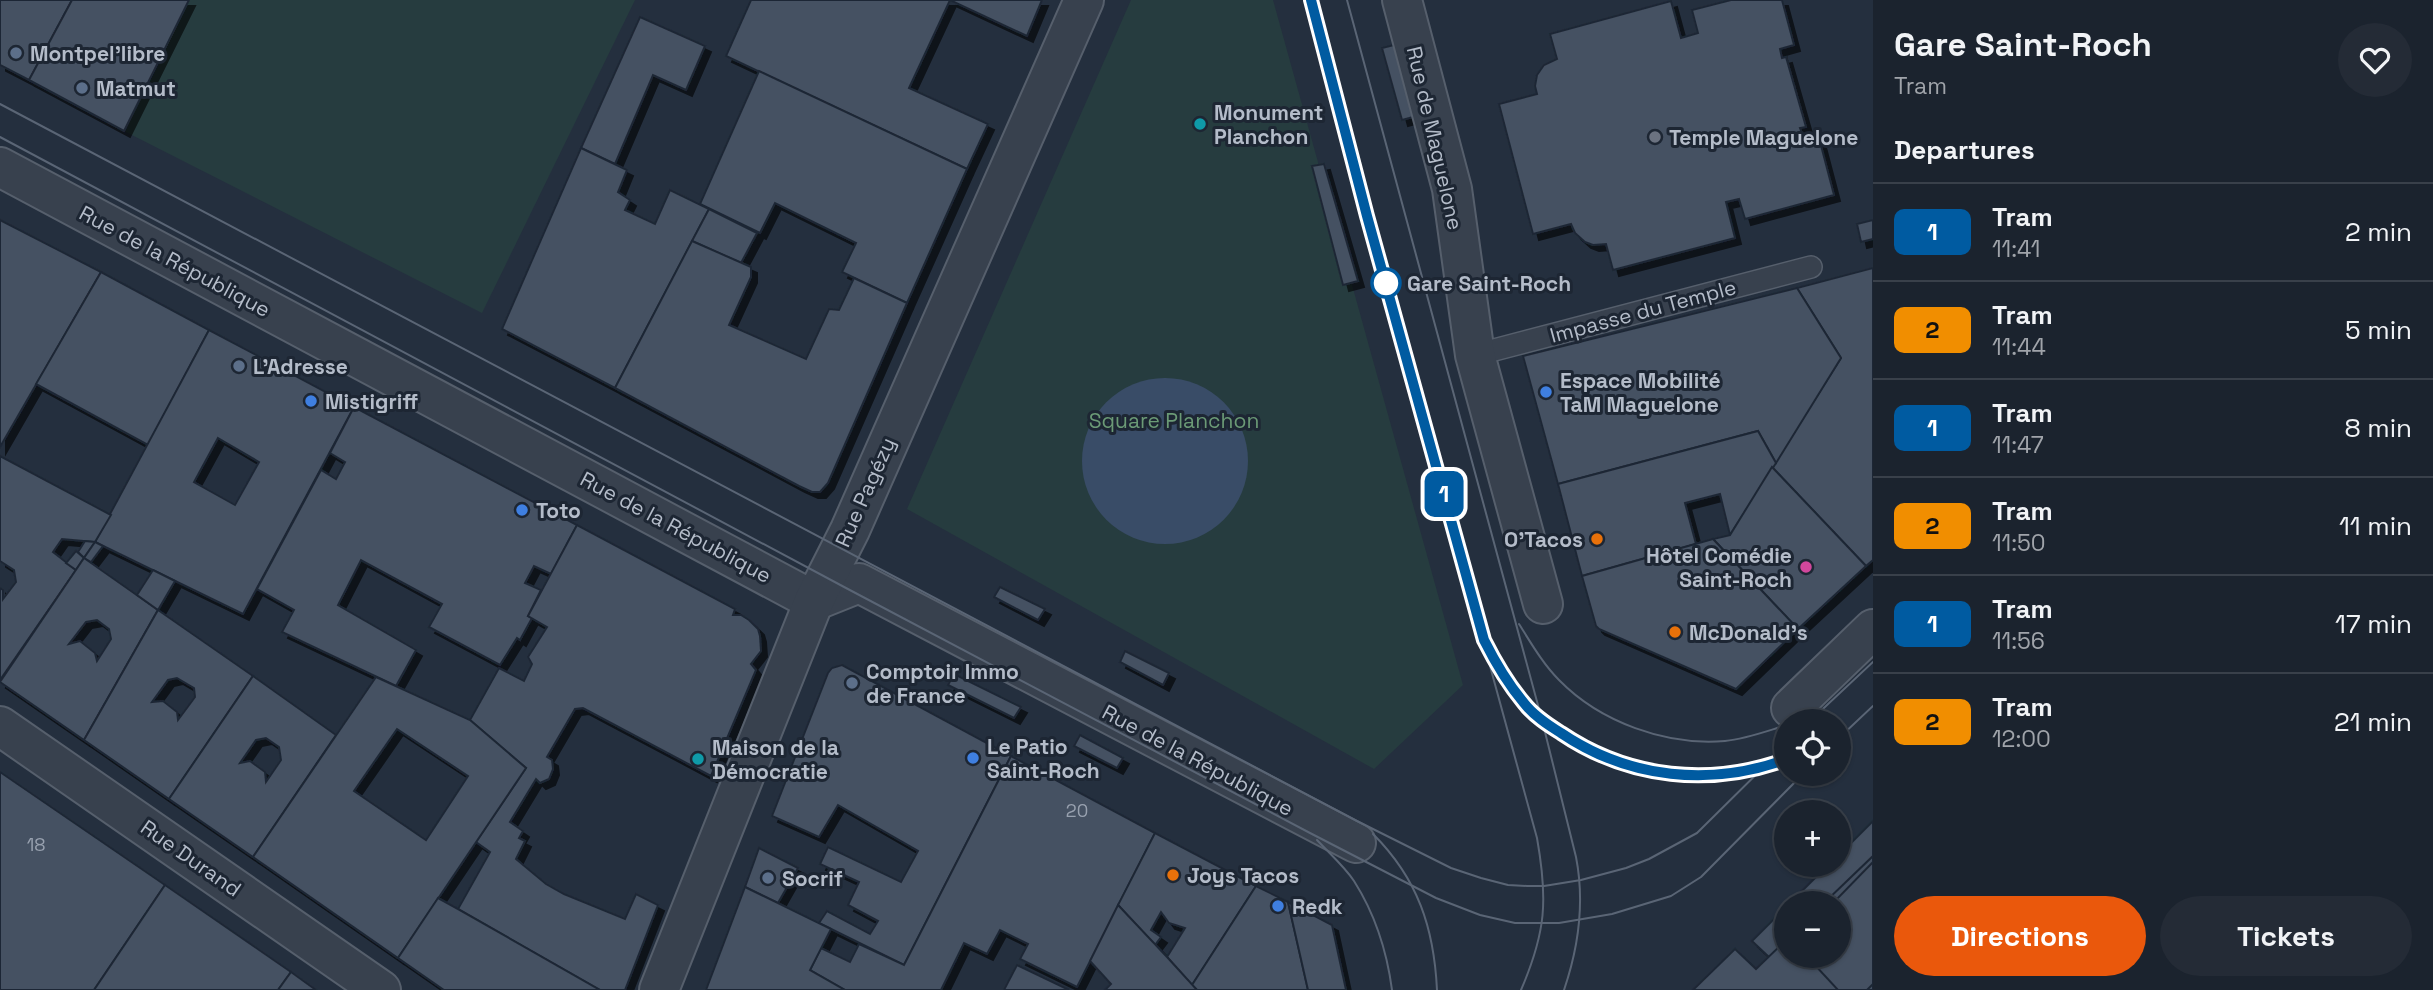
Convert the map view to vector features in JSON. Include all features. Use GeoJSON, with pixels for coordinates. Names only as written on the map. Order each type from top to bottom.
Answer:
{"type":"FeatureCollection","features":[{"type":"Feature","properties":{"kind":"street","name":"Rue Pagézy"},"geometry":{"type":"LineString","coordinates":[[659,990],[814,601],[850,530],[1084,0]]}},
{"type":"Feature","properties":{"kind":"street","name":"Rue de Maguelone"},"geometry":{"type":"LineString","coordinates":[[1402,0],[1452,189],[1475,355],[1543,604]]}},
{"type":"Feature","properties":{"kind":"street","name":"Rue de la République"},"geometry":{"type":"LineString","coordinates":[[0,167],[814,601],[859,583],[1356,843]]}},
{"type":"Feature","properties":{"kind":"street"},"geometry":{"type":"LineString","coordinates":[[1791,708],[1873,629]]}},
{"type":"Feature","properties":{"kind":"street","name":"Rue Durand"},"geometry":{"type":"LineString","coordinates":[[0,726],[381,990]]}},
{"type":"Feature","properties":{"kind":"lane","name":"Impasse du Temple"},"geometry":{"type":"LineString","coordinates":[[1475,355],[1811,267]]}},
{"type":"Feature","properties":{"kind":"green space"},"geometry":{"type":"Polygon","coordinates":[[[189,0],[635,0],[482,313],[124,131],[189,0]]]}},
{"type":"Feature","properties":{"kind":"green space","name":"Square Planchon"},"geometry":{"type":"Polygon","coordinates":[[[1131,0],[1273,0],[1463,685],[1374,769],[907,509],[1131,0]]]}},
{"type":"Feature","properties":{"kind":"water"},"geometry":{"type":"Polygon","coordinates":[[[1165,378],[1197,385],[1211,392],[1223,403],[1234,415],[1241,429],[1248,461],[1241,493],[1234,507],[1223,519],[1211,530],[1197,537],[1165,544],[1133,537],[1119,530],[1107,519],[1096,507],[1089,493],[1082,461],[1089,429],[1096,415],[1107,403],[1119,392],[1133,385],[1165,378]]]}},
{"type":"Feature","properties":{"kind":"building"},"geometry":{"type":"Polygon","coordinates":[[[0,0],[72,0],[29,80],[0,65],[0,0]]]}},
{"type":"Feature","properties":{"kind":"building"},"geometry":{"type":"Polygon","coordinates":[[[72,0],[189,0],[124,131],[29,80],[72,0]]]}},
{"type":"Feature","properties":{"kind":"building"},"geometry":{"type":"Polygon","coordinates":[[[751,0],[950,0],[909,88],[988,124],[967,169],[726,56],[751,0]]]}},
{"type":"Feature","properties":{"kind":"building"},"geometry":{"type":"Polygon","coordinates":[[[950,0],[1042,0],[1027,36],[950,0]]]}},
{"type":"Feature","properties":{"kind":"building","name":"Temple Maguelone"},"geometry":{"type":"Polygon","coordinates":[[[1731,0],[1782,0],[1794,45],[1780,49],[1782,58],[1786,57],[1806,127],[1800,128],[1804,139],[1818,134],[1834,195],[1745,219],[1739,199],[1726,202],[1735,238],[1613,270],[1606,244],[1593,245],[1585,242],[1575,233],[1571,224],[1533,234],[1499,104],[1537,94],[1537,75],[1544,65],[1557,59],[1550,34],[1671,1],[1681,38],[1698,33],[1692,10],[1731,0]]]}},
{"type":"Feature","properties":{"kind":"building"},"geometry":{"type":"Polygon","coordinates":[[[640,17],[705,46],[686,90],[653,75],[615,164],[581,148],[640,17]]]}},
{"type":"Feature","properties":{"kind":"building"},"geometry":{"type":"Polygon","coordinates":[[[1394,45],[1413,117],[1402,120],[1382,48],[1394,45]]]}},
{"type":"Feature","properties":{"kind":"building"},"geometry":{"type":"Polygon","coordinates":[[[759,71],[967,169],[907,303],[842,272],[856,243],[775,203],[760,233],[700,204],[759,71]]]}},
{"type":"Feature","properties":{"kind":"building"},"geometry":{"type":"Polygon","coordinates":[[[581,148],[627,170],[618,192],[630,200],[625,210],[655,224],[670,190],[709,209],[615,388],[502,329],[581,148]]]}},
{"type":"Feature","properties":{"kind":"building"},"geometry":{"type":"Polygon","coordinates":[[[1324,164],[1358,281],[1343,285],[1312,166],[1324,164]]]}},
{"type":"Feature","properties":{"kind":"building"},"geometry":{"type":"Polygon","coordinates":[[[709,209],[757,233],[741,263],[692,241],[709,209]]]}},
{"type":"Feature","properties":{"kind":"building"},"geometry":{"type":"Polygon","coordinates":[[[0,220],[101,272],[0,447],[0,220]]]}},
{"type":"Feature","properties":{"kind":"building"},"geometry":{"type":"Polygon","coordinates":[[[1873,220],[1873,239],[1861,242],[1857,224],[1873,220]]]}},
{"type":"Feature","properties":{"kind":"building"},"geometry":{"type":"Polygon","coordinates":[[[692,241],[751,267],[751,277],[729,325],[806,359],[829,309],[839,310],[854,278],[907,303],[828,483],[820,492],[812,492],[799,486],[615,388],[692,241]]]}},
{"type":"Feature","properties":{"kind":"building"},"geometry":{"type":"Polygon","coordinates":[[[1873,268],[1873,560],[1866,566],[1772,467],[1841,358],[1797,288],[1873,268]]]}},
{"type":"Feature","properties":{"kind":"building"},"geometry":{"type":"Polygon","coordinates":[[[101,272],[209,330],[148,445],[36,384],[101,272]]]}},
{"type":"Feature","properties":{"kind":"building"},"geometry":{"type":"Polygon","coordinates":[[[1797,288],[1841,358],[1776,463],[1758,431],[1558,484],[1523,356],[1797,288]]]}},
{"type":"Feature","properties":{"kind":"building"},"geometry":{"type":"Polygon","coordinates":[[[209,330],[354,407],[243,614],[95,542],[209,330]],[[218,438],[194,482],[235,505],[259,462],[218,438]]]}},
{"type":"Feature","properties":{"kind":"building"},"geometry":{"type":"Polygon","coordinates":[[[354,407],[577,525],[551,574],[534,566],[525,583],[541,590],[528,616],[532,618],[520,640],[517,638],[500,665],[429,627],[442,604],[361,560],[338,605],[416,650],[396,686],[282,632],[294,610],[257,589],[321,470],[336,479],[345,462],[330,453],[354,407]]]}},
{"type":"Feature","properties":{"kind":"building"},"geometry":{"type":"Polygon","coordinates":[[[1758,431],[1776,463],[1730,535],[1720,494],[1685,503],[1696,544],[1582,576],[1558,484],[1758,431]]]}},
{"type":"Feature","properties":{"kind":"building"},"geometry":{"type":"Polygon","coordinates":[[[0,456],[111,515],[95,542],[62,539],[53,552],[76,570],[0,680],[0,588],[3,590],[3,599],[16,582],[14,570],[0,561],[0,456]]]}},
{"type":"Feature","properties":{"kind":"building"},"geometry":{"type":"Polygon","coordinates":[[[1772,467],[1866,566],[1798,629],[1713,539],[1730,535],[1772,467]]]}},
{"type":"Feature","properties":{"kind":"building","name":"Maison de la Démocratie"},"geometry":{"type":"Polygon","coordinates":[[[577,525],[735,609],[733,615],[741,615],[749,620],[758,629],[760,636],[761,651],[751,664],[756,670],[711,776],[583,708],[575,709],[547,757],[552,760],[553,769],[549,779],[540,783],[536,779],[510,822],[523,831],[519,838],[525,841],[516,859],[546,884],[625,919],[636,894],[658,905],[625,990],[600,990],[458,909],[490,852],[476,842],[526,768],[470,720],[499,668],[524,681],[532,664],[528,657],[547,627],[528,616],[577,525]]]}},
{"type":"Feature","properties":{"kind":"building"},"geometry":{"type":"Polygon","coordinates":[[[1713,539],[1798,629],[1736,689],[1599,629],[1582,576],[1713,539]]]}},
{"type":"Feature","properties":{"kind":"building"},"geometry":{"type":"Polygon","coordinates":[[[85,541],[95,542],[84,558],[78,552],[85,541]]]}},
{"type":"Feature","properties":{"kind":"building"},"geometry":{"type":"Polygon","coordinates":[[[95,542],[103,546],[91,562],[84,558],[95,542]]]}},
{"type":"Feature","properties":{"kind":"building"},"geometry":{"type":"Polygon","coordinates":[[[76,551],[84,558],[76,570],[66,563],[76,551]]]}},
{"type":"Feature","properties":{"kind":"building"},"geometry":{"type":"Polygon","coordinates":[[[84,558],[158,610],[84,740],[0,682],[84,558]],[[97,620],[86,622],[69,644],[80,641],[95,653],[97,661],[111,639],[109,629],[97,620]]]}},
{"type":"Feature","properties":{"kind":"building"},"geometry":{"type":"Polygon","coordinates":[[[153,570],[175,581],[158,610],[137,595],[153,570]]]}},
{"type":"Feature","properties":{"kind":"building"},"geometry":{"type":"Polygon","coordinates":[[[1000,587],[1045,609],[1038,620],[994,597],[1000,587]]]}},
{"type":"Feature","properties":{"kind":"building"},"geometry":{"type":"Polygon","coordinates":[[[158,610],[253,676],[169,799],[84,740],[158,610]],[[177,678],[168,680],[152,702],[163,701],[177,712],[178,720],[195,697],[194,688],[177,678]]]}},
{"type":"Feature","properties":{"kind":"building"},"geometry":{"type":"Polygon","coordinates":[[[1125,651],[1169,673],[1163,685],[1120,662],[1125,651]]]}},
{"type":"Feature","properties":{"kind":"building"},"geometry":{"type":"Polygon","coordinates":[[[842,665],[1011,756],[904,965],[819,923],[827,911],[870,934],[878,921],[848,905],[859,882],[820,864],[828,847],[901,882],[918,851],[838,805],[819,837],[772,816],[828,673],[832,668],[842,665]]]}},
{"type":"Feature","properties":{"kind":"building"},"geometry":{"type":"Polygon","coordinates":[[[954,674],[1021,707],[1014,718],[948,685],[954,674]]]}},
{"type":"Feature","properties":{"kind":"building"},"geometry":{"type":"Polygon","coordinates":[[[253,676],[336,735],[253,857],[169,799],[253,676]],[[266,738],[256,740],[240,763],[250,761],[265,772],[266,782],[281,760],[279,747],[266,738]]]}},
{"type":"Feature","properties":{"kind":"building"},"geometry":{"type":"Polygon","coordinates":[[[376,677],[470,720],[526,768],[398,958],[253,857],[376,677]],[[397,729],[354,791],[426,840],[468,776],[397,729]]]}},
{"type":"Feature","properties":{"kind":"building"},"geometry":{"type":"Polygon","coordinates":[[[1080,735],[1123,758],[1117,768],[1074,746],[1080,735]]]}},
{"type":"Feature","properties":{"kind":"building"},"geometry":{"type":"Polygon","coordinates":[[[1011,756],[1155,833],[1077,987],[1020,959],[1028,944],[1000,930],[987,954],[964,943],[941,990],[845,990],[810,970],[821,948],[850,962],[859,944],[904,965],[1011,756]]]}},
{"type":"Feature","properties":{"kind":"building"},"geometry":{"type":"Polygon","coordinates":[[[0,772],[165,885],[94,990],[0,990],[0,772]]]}},
{"type":"Feature","properties":{"kind":"building"},"geometry":{"type":"Polygon","coordinates":[[[1873,821],[1873,984],[1867,990],[1700,990],[1736,955],[1754,973],[1770,958],[1752,941],[1774,919],[1774,968],[1851,968],[1851,891],[1802,891],[1816,877],[1851,877],[1851,843],[1873,821]]]}},
{"type":"Feature","properties":{"kind":"building"},"geometry":{"type":"Polygon","coordinates":[[[1155,833],[1256,886],[1192,985],[1167,957],[1185,928],[1169,923],[1161,912],[1151,930],[1161,937],[1155,945],[1118,905],[1155,833]]]}},
{"type":"Feature","properties":{"kind":"building"},"geometry":{"type":"Polygon","coordinates":[[[759,848],[798,868],[778,903],[745,887],[759,848]]]}},
{"type":"Feature","properties":{"kind":"building"},"geometry":{"type":"Polygon","coordinates":[[[1873,856],[1873,990],[1693,990],[1735,949],[1756,969],[1774,952],[1774,968],[1851,968],[1851,891],[1837,891],[1873,856]]]}},
{"type":"Feature","properties":{"kind":"building"},"geometry":{"type":"Polygon","coordinates":[[[1873,862],[1873,984],[1867,990],[1838,990],[1818,968],[1851,968],[1851,891],[1845,891],[1873,862]]]}},
{"type":"Feature","properties":{"kind":"building"},"geometry":{"type":"Polygon","coordinates":[[[165,885],[291,972],[278,990],[94,990],[165,885]]]}},
{"type":"Feature","properties":{"kind":"building"},"geometry":{"type":"Polygon","coordinates":[[[1256,886],[1288,902],[1308,990],[1197,990],[1192,985],[1256,886]]]}},
{"type":"Feature","properties":{"kind":"building"},"geometry":{"type":"Polygon","coordinates":[[[745,887],[831,929],[810,970],[845,990],[706,990],[745,887]]]}},
{"type":"Feature","properties":{"kind":"building"},"geometry":{"type":"Polygon","coordinates":[[[438,898],[600,990],[444,990],[398,958],[438,898]]]}},
{"type":"Feature","properties":{"kind":"building"},"geometry":{"type":"Polygon","coordinates":[[[1288,902],[1332,925],[1346,990],[1308,990],[1288,902]]]}},
{"type":"Feature","properties":{"kind":"building"},"geometry":{"type":"Polygon","coordinates":[[[1118,905],[1197,990],[1105,990],[1111,984],[1090,961],[1118,905]]]}},
{"type":"Feature","properties":{"kind":"building"},"geometry":{"type":"Polygon","coordinates":[[[1017,965],[1069,990],[1004,990],[1017,965]]]}},
{"type":"Feature","properties":{"kind":"building"},"geometry":{"type":"Polygon","coordinates":[[[291,972],[316,990],[278,990],[291,972]]]}},
{"type":"Feature","properties":{"kind":"tram line"},"geometry":{"type":"LineString","coordinates":[[1311,0],[1367,216],[1537,838],[1543,880],[1542,916],[1536,950],[1521,990]]}},
{"type":"Feature","properties":{"kind":"tram line","name":"1"},"geometry":{"type":"LineString","coordinates":[[1311,0],[1367,216],[1484,640],[1496,663],[1524,704],[1542,720],[1590,751],[1635,769],[1666,775],[1702,776],[1740,773],[1774,764]]}},
{"type":"Feature","properties":{"kind":"tram line"},"geometry":{"type":"LineString","coordinates":[[1347,0],[1542,720],[1576,857],[1580,891],[1579,924],[1564,990]]}},
{"type":"Feature","properties":{"kind":"tram line"},"geometry":{"type":"LineString","coordinates":[[0,104],[1357,821],[1451,868],[1508,885],[1527,886],[1581,880],[1626,868],[1697,833],[1774,757]]}},
{"type":"Feature","properties":{"kind":"tram line"},"geometry":{"type":"LineString","coordinates":[[0,137],[1310,833],[1436,898],[1480,915],[1515,923],[1559,923],[1612,914],[1671,896],[1701,877],[1791,786]]}},
{"type":"Feature","properties":{"kind":"tram line"},"geometry":{"type":"LineString","coordinates":[[1519,624],[1548,667],[1575,695],[1594,708],[1635,728],[1657,735],[1703,742],[1741,739],[1774,729]]}},
{"type":"Feature","properties":{"kind":"tram line"},"geometry":{"type":"LineString","coordinates":[[1493,658],[1517,695],[1547,724],[1582,747],[1620,763],[1662,772],[1704,775],[1746,770],[1774,762]]}},
{"type":"Feature","properties":{"kind":"tram line"},"geometry":{"type":"LineString","coordinates":[[1823,709],[1873,662]]}},
{"type":"Feature","properties":{"kind":"tram line"},"geometry":{"type":"LineString","coordinates":[[1851,727],[1873,706]]}},
{"type":"Feature","properties":{"kind":"tram line"},"geometry":{"type":"LineString","coordinates":[[1373,834],[1402,869],[1421,906],[1432,946],[1437,990]]}},
{"type":"Feature","properties":{"kind":"tram line"},"geometry":{"type":"LineString","coordinates":[[1317,840],[1350,875],[1368,907],[1383,948],[1392,990]]}},
{"type":"Feature","properties":{"kind":"place","name":"Montpel'libre"},"geometry":{"type":"Point","coordinates":[16,53]}},
{"type":"Feature","properties":{"kind":"place","name":"Matmut"},"geometry":{"type":"Point","coordinates":[82,88]}},
{"type":"Feature","properties":{"kind":"place","name":"Monument Planchon"},"geometry":{"type":"Point","coordinates":[1200,124]}},
{"type":"Feature","properties":{"kind":"place","name":"Temple Maguelone"},"geometry":{"type":"Point","coordinates":[1655,137]}},
{"type":"Feature","properties":{"kind":"place","name":"Gare Saint-Roch"},"geometry":{"type":"Point","coordinates":[1386,283]}},
{"type":"Feature","properties":{"kind":"place","name":"L'Adresse"},"geometry":{"type":"Point","coordinates":[239,366]}},
{"type":"Feature","properties":{"kind":"place","name":"Espace Mobilité TaM Maguelone"},"geometry":{"type":"Point","coordinates":[1546,392]}},
{"type":"Feature","properties":{"kind":"place","name":"Mistigriff"},"geometry":{"type":"Point","coordinates":[311,401]}},
{"type":"Feature","properties":{"kind":"place","name":"Toto"},"geometry":{"type":"Point","coordinates":[522,510]}},
{"type":"Feature","properties":{"kind":"place","name":"O'Tacos"},"geometry":{"type":"Point","coordinates":[1597,539]}},
{"type":"Feature","properties":{"kind":"place","name":"Hôtel Comédie Saint-Roch"},"geometry":{"type":"Point","coordinates":[1806,567]}},
{"type":"Feature","properties":{"kind":"place","name":"McDonald's"},"geometry":{"type":"Point","coordinates":[1675,632]}},
{"type":"Feature","properties":{"kind":"place","name":"Comptoir Immo de France"},"geometry":{"type":"Point","coordinates":[852,683]}},
{"type":"Feature","properties":{"kind":"place","name":"Le Patio Saint-Roch"},"geometry":{"type":"Point","coordinates":[973,758]}},
{"type":"Feature","properties":{"kind":"place","name":"Maison de la Démocratie"},"geometry":{"type":"Point","coordinates":[698,759]}},
{"type":"Feature","properties":{"kind":"place","name":"Joys Tacos"},"geometry":{"type":"Point","coordinates":[1173,875]}},
{"type":"Feature","properties":{"kind":"place","name":"Socrif"},"geometry":{"type":"Point","coordinates":[768,878]}},
{"type":"Feature","properties":{"kind":"place","name":"Redk"},"geometry":{"type":"Point","coordinates":[1278,906]}}]}
